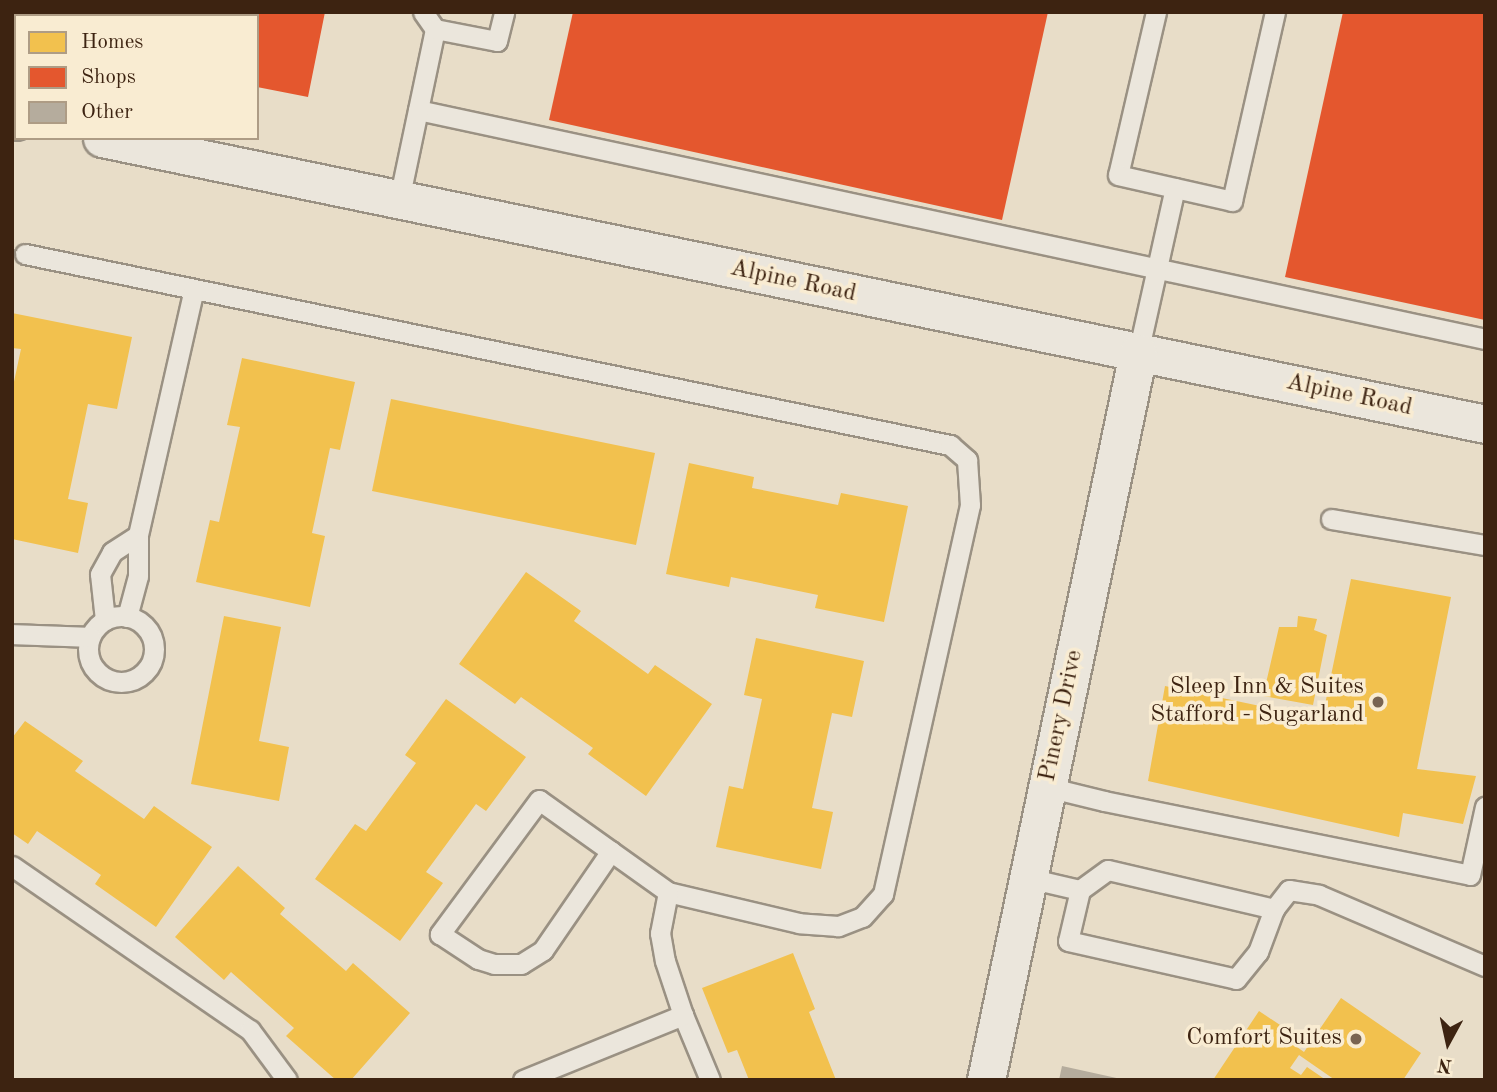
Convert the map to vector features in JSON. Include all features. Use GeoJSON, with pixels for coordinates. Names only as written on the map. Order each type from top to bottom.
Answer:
{"type":"FeatureCollection","features":[{"type":"Feature","properties":{"kind":"street","name":"Alpine Road"},"geometry":{"type":"LineString","coordinates":[[112,140],[1485,424]]}},
{"type":"Feature","properties":{"kind":"street","name":"Pinery Drive"},"geometry":{"type":"LineString","coordinates":[[986,1080],[1138,353]]}},
{"type":"Feature","properties":{"kind":"lane"},"geometry":{"type":"LineString","coordinates":[[423,12],[435,29],[497,41],[503,12]]}},
{"type":"Feature","properties":{"kind":"lane"},"geometry":{"type":"LineString","coordinates":[[1156,12],[1118,175],[1232,201],[1275,12]]}},
{"type":"Feature","properties":{"kind":"lane"},"geometry":{"type":"LineString","coordinates":[[399,200],[435,29]]}},
{"type":"Feature","properties":{"kind":"lane"},"geometry":{"type":"LineString","coordinates":[[418,110],[1485,340]]}},
{"type":"Feature","properties":{"kind":"lane"},"geometry":{"type":"LineString","coordinates":[[1138,353],[1175,188]]}},
{"type":"Feature","properties":{"kind":"lane"},"geometry":{"type":"LineString","coordinates":[[25,254],[950,445],[967,460],[971,483],[970,505],[883,894],[862,917],[838,926],[799,923],[668,892],[611,851],[539,800],[440,934],[478,959],[494,964],[521,964],[543,950],[611,851]]}},
{"type":"Feature","properties":{"kind":"lane"},"geometry":{"type":"LineString","coordinates":[[127,617],[138,576],[138,535],[194,289]]}},
{"type":"Feature","properties":{"kind":"lane"},"geometry":{"type":"LineString","coordinates":[[1331,519],[1485,545]]}},
{"type":"Feature","properties":{"kind":"lane"},"geometry":{"type":"LineString","coordinates":[[105,620],[100,574],[112,552],[138,535]]}},
{"type":"Feature","properties":{"kind":"lane"},"geometry":{"type":"LineString","coordinates":[[127,617],[146,628],[152,638],[151,661],[137,678],[116,681],[98,673],[89,656],[90,637],[105,620],[127,617]]}},
{"type":"Feature","properties":{"kind":"lane"},"geometry":{"type":"LineString","coordinates":[[13,636],[90,637]]}},
{"type":"Feature","properties":{"kind":"lane"},"geometry":{"type":"LineString","coordinates":[[1047,787],[1470,875],[1485,807]]}},
{"type":"Feature","properties":{"kind":"lane"},"geometry":{"type":"LineString","coordinates":[[12,866],[250,1030],[287,1080]]}},
{"type":"Feature","properties":{"kind":"lane"},"geometry":{"type":"LineString","coordinates":[[1274,909],[1108,870],[1080,890],[1068,941],[1236,979],[1258,952],[1274,909],[1289,890],[1319,895],[1485,965]]}},
{"type":"Feature","properties":{"kind":"lane"},"geometry":{"type":"LineString","coordinates":[[1028,878],[1080,890]]}},
{"type":"Feature","properties":{"kind":"lane"},"geometry":{"type":"LineString","coordinates":[[668,892],[660,933],[665,961],[683,1015],[710,1080]]}},
{"type":"Feature","properties":{"kind":"lane"},"geometry":{"type":"LineString","coordinates":[[523,1080],[683,1015]]}},
{"type":"Feature","properties":{"kind":"building: Homes"},"geometry":{"type":"Polygon","coordinates":[[[12,313],[132,337],[117,409],[88,404],[68,499],[88,503],[78,553],[12,539],[12,391],[21,349],[12,348],[12,313]]]}},
{"type":"Feature","properties":{"kind":"building: Homes"},"geometry":{"type":"Polygon","coordinates":[[[242,358],[355,382],[340,450],[330,448],[312,533],[325,536],[310,607],[196,582],[210,520],[219,522],[240,427],[227,425],[242,358]]]}},
{"type":"Feature","properties":{"kind":"building: Homes"},"geometry":{"type":"Polygon","coordinates":[[[391,399],[655,453],[636,545],[372,491],[391,399]]]}},
{"type":"Feature","properties":{"kind":"building: Homes"},"geometry":{"type":"Polygon","coordinates":[[[689,463],[754,477],[752,488],[838,505],[841,493],[908,506],[884,622],[815,608],[818,595],[731,577],[729,587],[666,574],[689,463]]]}},
{"type":"Feature","properties":{"kind":"building: Homes"},"geometry":{"type":"Polygon","coordinates":[[[526,572],[581,611],[574,621],[648,674],[655,665],[712,704],[646,796],[588,754],[593,748],[521,697],[515,704],[459,664],[526,572]]]}},
{"type":"Feature","properties":{"kind":"building: Homes","name":"Sleep Inn & Suites Stafford - Sugarland"},"geometry":{"type":"Polygon","coordinates":[[[1351,579],[1451,597],[1417,769],[1476,776],[1463,824],[1403,813],[1399,837],[1148,781],[1165,686],[1322,719],[1351,579]]]}},
{"type":"Feature","properties":{"kind":"building: Homes"},"geometry":{"type":"Polygon","coordinates":[[[224,616],[281,627],[259,741],[289,747],[279,801],[191,784],[224,616]]]}},
{"type":"Feature","properties":{"kind":"building: Homes"},"geometry":{"type":"Polygon","coordinates":[[[1298,616],[1317,619],[1314,630],[1327,635],[1313,705],[1263,696],[1279,627],[1297,627],[1298,616]]]}},
{"type":"Feature","properties":{"kind":"building: Homes"},"geometry":{"type":"Polygon","coordinates":[[[756,638],[864,661],[852,717],[832,713],[812,808],[833,812],[821,869],[716,847],[729,786],[743,789],[762,699],[744,695],[756,638]]]}},
{"type":"Feature","properties":{"kind":"building: Homes"},"geometry":{"type":"Polygon","coordinates":[[[446,699],[526,757],[486,811],[476,804],[426,872],[443,883],[400,941],[315,879],[355,824],[366,831],[416,763],[405,755],[446,699]]]}},
{"type":"Feature","properties":{"kind":"building: Homes"},"geometry":{"type":"Polygon","coordinates":[[[25,721],[83,761],[75,771],[144,819],[154,806],[212,847],[156,927],[95,884],[101,875],[37,831],[28,844],[12,833],[12,738],[25,721]]]}},
{"type":"Feature","properties":{"kind":"building: Homes"},"geometry":{"type":"Polygon","coordinates":[[[238,866],[285,908],[280,914],[346,971],[353,963],[410,1013],[351,1080],[336,1080],[286,1036],[294,1028],[231,972],[224,980],[175,937],[238,866]]]}},
{"type":"Feature","properties":{"kind":"building: Homes"},"geometry":{"type":"Polygon","coordinates":[[[793,953],[815,1009],[809,1012],[836,1080],[749,1080],[737,1050],[728,1053],[702,988],[793,953]]]}},
{"type":"Feature","properties":{"kind":"building: Homes","name":"Comfort Suites"},"geometry":{"type":"Polygon","coordinates":[[[1341,998],[1421,1053],[1403,1080],[1335,1080],[1299,1055],[1290,1068],[1301,1075],[1307,1067],[1326,1080],[1213,1080],[1259,1011],[1295,1035],[1290,1042],[1304,1052],[1341,998]]]}},
{"type":"Feature","properties":{"kind":"building: Shops"},"geometry":{"type":"Polygon","coordinates":[[[325,12],[308,97],[259,87],[259,14],[130,14],[325,12]]]}},
{"type":"Feature","properties":{"kind":"building: Shops"},"geometry":{"type":"Polygon","coordinates":[[[573,12],[1048,12],[1002,220],[549,120],[573,12]]]}},
{"type":"Feature","properties":{"kind":"building: Shops"},"geometry":{"type":"Polygon","coordinates":[[[1343,12],[1485,12],[1485,320],[1285,277],[1343,12]]]}},
{"type":"Feature","properties":{"kind":"building: Other"},"geometry":{"type":"Polygon","coordinates":[[[1062,1066],[1121,1079],[1121,1080],[1059,1080],[1062,1066]]]}},
{"type":"Feature","properties":{"kind":"place","name":"Sleep Inn & Suites Stafford - Sugarland"},"geometry":{"type":"Point","coordinates":[1378,702]}},
{"type":"Feature","properties":{"kind":"place","name":"Comfort Suites"},"geometry":{"type":"Point","coordinates":[1356,1039]}}]}
